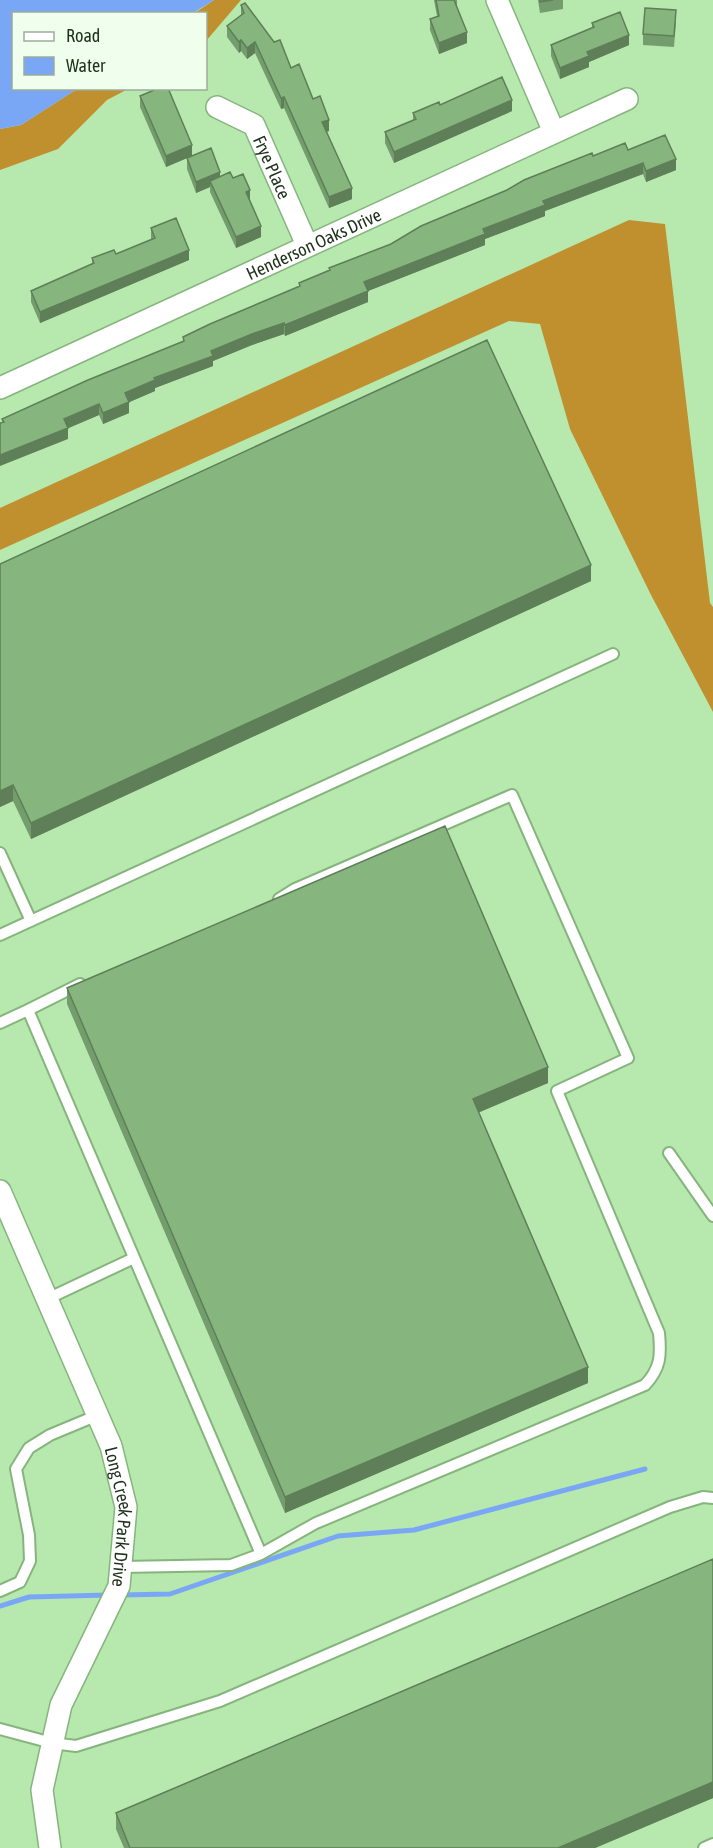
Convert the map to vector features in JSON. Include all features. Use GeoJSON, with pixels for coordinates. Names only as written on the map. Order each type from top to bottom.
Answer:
{"type":"FeatureCollection","features":[{"type":"Feature","properties":{"kind":"street"},"geometry":{"type":"LineString","coordinates":[[497,0],[554,132]]}},
{"type":"Feature","properties":{"kind":"street","name":"Henderson Oaks Drive"},"geometry":{"type":"LineString","coordinates":[[0,387],[627,99]]}},
{"type":"Feature","properties":{"kind":"street","name":"Frye Place"},"geometry":{"type":"LineString","coordinates":[[217,107],[254,125],[307,245]]}},
{"type":"Feature","properties":{"kind":"street","name":"Long Creek Park Drive"},"geometry":{"type":"LineString","coordinates":[[0,1191],[111,1446],[126,1507],[119,1586],[61,1705],[52,1743],[42,1790],[50,1848]]}},
{"type":"Feature","properties":{"kind":"lane"},"geometry":{"type":"LineString","coordinates":[[0,935],[613,654]]}},
{"type":"Feature","properties":{"kind":"lane"},"geometry":{"type":"LineString","coordinates":[[121,1567],[231,1565],[261,1554],[316,1523],[645,1385],[656,1374],[661,1357],[659,1333],[557,1091],[628,1058],[512,795],[295,889],[269,904]]}},
{"type":"Feature","properties":{"kind":"lane"},"geometry":{"type":"LineString","coordinates":[[0,853],[31,921]]}},
{"type":"Feature","properties":{"kind":"lane"},"geometry":{"type":"LineString","coordinates":[[0,1023],[87,981]]}},
{"type":"Feature","properties":{"kind":"lane"},"geometry":{"type":"LineString","coordinates":[[28,1010],[261,1554]]}},
{"type":"Feature","properties":{"kind":"lane"},"geometry":{"type":"LineString","coordinates":[[669,1153],[713,1216]]}},
{"type":"Feature","properties":{"kind":"lane"},"geometry":{"type":"LineString","coordinates":[[47,1299],[134,1258]]}},
{"type":"Feature","properties":{"kind":"lane"},"geometry":{"type":"LineString","coordinates":[[0,1591],[20,1582],[30,1561],[29,1535],[16,1469],[28,1448],[50,1435],[98,1415]]}},
{"type":"Feature","properties":{"kind":"lane"},"geometry":{"type":"LineString","coordinates":[[0,1729],[52,1743],[76,1746],[220,1701],[670,1507],[704,1497],[713,1498]]}},
{"type":"Feature","properties":{"kind":"lane"},"geometry":{"type":"LineString","coordinates":[[704,1848],[713,1844]]}},
{"type":"Feature","properties":{"kind":"shaded area"},"geometry":{"type":"Polygon","coordinates":[[[214,0],[241,0],[207,40],[207,12],[196,12],[214,0]]]}},
{"type":"Feature","properties":{"kind":"shaded area"},"geometry":{"type":"Polygon","coordinates":[[[75,90],[126,90],[107,100],[58,149],[0,170],[0,129],[21,125],[75,90]]]}},
{"type":"Feature","properties":{"kind":"shaded area"},"geometry":{"type":"Polygon","coordinates":[[[629,220],[665,224],[710,603],[713,607],[713,712],[650,593],[570,429],[540,324],[509,321],[0,550],[0,508],[629,220]]]}},
{"type":"Feature","properties":{"kind":"water"},"geometry":{"type":"Polygon","coordinates":[[[0,0],[214,0],[195,12],[12,12],[12,90],[75,90],[21,125],[0,129],[0,0]]]}},
{"type":"Feature","properties":{"kind":"building"},"geometry":{"type":"Polygon","coordinates":[[[436,0],[454,0],[467,32],[439,43],[430,19],[439,16],[436,0]]]}},
{"type":"Feature","properties":{"kind":"building"},"geometry":{"type":"Polygon","coordinates":[[[245,3],[274,42],[280,40],[291,68],[299,64],[313,99],[320,96],[329,120],[322,122],[352,188],[329,197],[284,97],[281,98],[255,42],[247,48],[241,40],[239,42],[227,26],[244,13],[241,5],[245,3]]]}},
{"type":"Feature","properties":{"kind":"building"},"geometry":{"type":"Polygon","coordinates":[[[645,8],[676,10],[674,36],[643,34],[645,8]]]}},
{"type":"Feature","properties":{"kind":"building"},"geometry":{"type":"Polygon","coordinates":[[[620,12],[629,35],[587,52],[589,56],[560,68],[551,45],[594,27],[592,23],[620,12]]]}},
{"type":"Feature","properties":{"kind":"building"},"geometry":{"type":"Polygon","coordinates":[[[502,77],[512,100],[394,152],[385,132],[416,119],[413,113],[439,102],[440,105],[502,77]]]}},
{"type":"Feature","properties":{"kind":"building"},"geometry":{"type":"Polygon","coordinates":[[[154,90],[169,90],[192,145],[166,156],[140,96],[154,90]]]}},
{"type":"Feature","properties":{"kind":"building"},"geometry":{"type":"Polygon","coordinates":[[[665,135],[676,159],[646,171],[643,163],[543,201],[545,205],[483,229],[485,234],[364,282],[368,291],[285,325],[284,323],[252,334],[211,351],[213,356],[154,378],[155,380],[125,393],[129,402],[103,413],[99,404],[64,419],[68,428],[0,455],[0,423],[4,422],[2,419],[88,380],[184,341],[183,337],[210,324],[300,286],[299,283],[330,270],[329,268],[391,244],[421,226],[507,190],[524,180],[592,153],[593,156],[625,143],[628,150],[665,135]]]}},
{"type":"Feature","properties":{"kind":"building"},"geometry":{"type":"Polygon","coordinates":[[[211,148],[220,172],[196,182],[187,158],[211,148]]]}},
{"type":"Feature","properties":{"kind":"building"},"geometry":{"type":"Polygon","coordinates":[[[230,172],[233,178],[243,174],[250,190],[246,192],[261,226],[236,237],[210,181],[230,172]]]}},
{"type":"Feature","properties":{"kind":"building"},"geometry":{"type":"Polygon","coordinates":[[[176,218],[189,250],[40,312],[31,291],[94,263],[92,258],[114,250],[116,254],[155,238],[151,228],[176,218]]]}},
{"type":"Feature","properties":{"kind":"building"},"geometry":{"type":"Polygon","coordinates":[[[487,340],[591,565],[31,823],[13,785],[0,791],[0,564],[487,340]]]}},
{"type":"Feature","properties":{"kind":"building"},"geometry":{"type":"Polygon","coordinates":[[[445,826],[548,1067],[473,1099],[588,1367],[285,1497],[67,988],[445,826]]]}},
{"type":"Feature","properties":{"kind":"building"},"geometry":{"type":"Polygon","coordinates":[[[713,1559],[713,1782],[558,1848],[130,1848],[116,1813],[713,1559]]]}},
{"type":"Feature","properties":{"kind":"waterway"},"geometry":{"type":"LineString","coordinates":[[122,1595],[170,1594],[338,1536],[414,1530],[645,1469]]}},
{"type":"Feature","properties":{"kind":"waterway"},"geometry":{"type":"LineString","coordinates":[[0,1606],[29,1597],[109,1595]]}}]}
